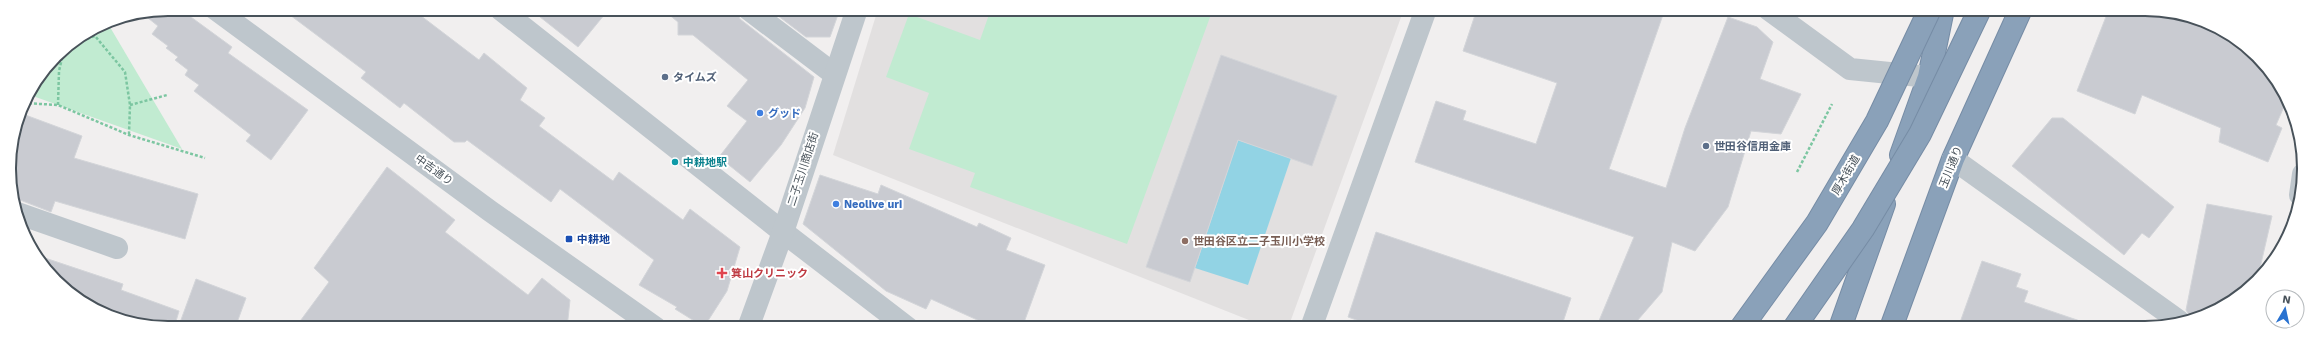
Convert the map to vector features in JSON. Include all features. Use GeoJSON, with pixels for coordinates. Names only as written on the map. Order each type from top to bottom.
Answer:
{"type":"FeatureCollection","features":[{"type":"Feature","properties":{"kind":"highway","name":"厚木街道"},"geometry":{"type":"LineString","coordinates":[[1746,321],[1817,223],[1877,121],[1927,16]]}},
{"type":"Feature","properties":{"kind":"highway"},"geometry":{"type":"LineString","coordinates":[[1842,321],[1929,77],[1942,16]]}},
{"type":"Feature","properties":{"kind":"highway"},"geometry":{"type":"LineString","coordinates":[[1799,321],[1863,229],[1920,134],[1977,16]]}},
{"type":"Feature","properties":{"kind":"highway","name":"玉川通り"},"geometry":{"type":"LineString","coordinates":[[1894,321],[1954,159],[2017,16]]}},
{"type":"Feature","properties":{"kind":"street","name":"中吉通り"},"geometry":{"type":"LineString","coordinates":[[225,16],[490,211],[646,321]]}},
{"type":"Feature","properties":{"kind":"street"},"geometry":{"type":"LineString","coordinates":[[509,16],[782,232],[899,321]]}},
{"type":"Feature","properties":{"kind":"street"},"geometry":{"type":"LineString","coordinates":[[757,16],[834,74]]}},
{"type":"Feature","properties":{"kind":"street","name":"二子玉川商店街"},"geometry":{"type":"LineString","coordinates":[[750,321],[855,16]]}},
{"type":"Feature","properties":{"kind":"street"},"geometry":{"type":"LineString","coordinates":[[1314,321],[1423,16]]}},
{"type":"Feature","properties":{"kind":"street"},"geometry":{"type":"LineString","coordinates":[[1778,16],[1850,69],[1929,77]]}},
{"type":"Feature","properties":{"kind":"street"},"geometry":{"type":"LineString","coordinates":[[1954,159],[2175,318]]}},
{"type":"Feature","properties":{"kind":"street"},"geometry":{"type":"LineString","coordinates":[[23,215],[117,248]]}},
{"type":"Feature","properties":{"kind":"path"},"geometry":{"type":"LineString","coordinates":[[89,38],[95,36],[125,72],[130,105],[129,135]]}},
{"type":"Feature","properties":{"kind":"path"},"geometry":{"type":"LineString","coordinates":[[58,105],[59,71],[62,60]]}},
{"type":"Feature","properties":{"kind":"path"},"geometry":{"type":"LineString","coordinates":[[130,105],[167,95]]}},
{"type":"Feature","properties":{"kind":"path"},"geometry":{"type":"LineString","coordinates":[[31,103],[58,105],[129,135],[205,158]]}},
{"type":"Feature","properties":{"kind":"path"},"geometry":{"type":"LineString","coordinates":[[1797,172],[1832,104]]}},
{"type":"Feature","properties":{"kind":"shaded area","name":"世田谷区立二子玉川小学校"},"geometry":{"type":"Polygon","coordinates":[[[876,16],[1401,16],[1291,321],[1251,321],[833,155],[876,16]]]}},
{"type":"Feature","properties":{"kind":"green space"},"geometry":{"type":"Polygon","coordinates":[[[908,16],[914,16],[980,40],[989,16],[1210,16],[1127,244],[970,187],[975,173],[909,149],[929,93],[886,77],[908,16]]]}},
{"type":"Feature","properties":{"kind":"green space"},"geometry":{"type":"Polygon","coordinates":[[[110,28],[182,149],[34,96],[54,68],[68,54],[92,36],[110,28]]]}},
{"type":"Feature","properties":{"kind":"water"},"geometry":{"type":"Polygon","coordinates":[[[1238,140],[1291,158],[1248,285],[1195,268],[1238,140]]]}},
{"type":"Feature","properties":{"kind":"building"},"geometry":{"type":"Polygon","coordinates":[[[190,16],[232,47],[228,53],[308,110],[271,160],[246,141],[251,135],[194,91],[199,85],[185,75],[188,70],[175,60],[178,57],[166,48],[168,46],[152,34],[158,26],[147,17],[190,16]]]}},
{"type":"Feature","properties":{"kind":"building"},"geometry":{"type":"Polygon","coordinates":[[[291,16],[421,16],[479,60],[484,53],[527,88],[520,100],[545,118],[539,126],[613,181],[619,172],[683,220],[690,209],[740,247],[727,291],[708,321],[694,321],[675,309],[677,307],[639,285],[654,260],[560,189],[551,202],[467,140],[465,142],[454,142],[404,103],[400,108],[361,78],[366,72],[291,16]]]}},
{"type":"Feature","properties":{"kind":"building"},"geometry":{"type":"Polygon","coordinates":[[[539,16],[603,16],[578,47],[539,16]]]}},
{"type":"Feature","properties":{"kind":"building"},"geometry":{"type":"Polygon","coordinates":[[[671,16],[739,16],[740,19],[814,77],[805,108],[781,145],[750,182],[719,157],[747,121],[727,106],[748,80],[693,35],[678,35],[678,22],[671,16]]]}},
{"type":"Feature","properties":{"kind":"building"},"geometry":{"type":"Polygon","coordinates":[[[778,16],[838,16],[830,37],[806,37],[778,16]]]}},
{"type":"Feature","properties":{"kind":"building"},"geometry":{"type":"Polygon","coordinates":[[[1475,16],[1663,16],[1609,169],[1666,188],[1685,128],[1728,17],[1757,27],[1773,42],[1760,79],[1801,94],[1781,134],[1751,131],[1728,207],[1695,251],[1672,242],[1662,292],[1637,321],[1599,321],[1634,237],[1415,162],[1436,101],[1466,111],[1463,120],[1536,144],[1557,83],[1463,51],[1475,16]]]}},
{"type":"Feature","properties":{"kind":"building"},"geometry":{"type":"Polygon","coordinates":[[[2106,16],[2164,17],[2194,24],[2221,36],[2245,54],[2259,68],[2277,92],[2284,107],[2276,125],[2282,128],[2268,162],[2219,142],[2221,128],[2142,95],[2135,114],[2077,91],[2106,16]]]}},
{"type":"Feature","properties":{"kind":"building"},"geometry":{"type":"Polygon","coordinates":[[[1221,55],[1337,96],[1312,166],[1238,140],[1190,282],[1146,267],[1221,55]]]}},
{"type":"Feature","properties":{"kind":"building"},"geometry":{"type":"Polygon","coordinates":[[[26,115],[82,136],[74,158],[198,194],[185,239],[55,201],[51,212],[19,200],[16,178],[16,159],[21,129],[26,115]]]}},
{"type":"Feature","properties":{"kind":"building"},"geometry":{"type":"Polygon","coordinates":[[[2052,118],[2063,118],[2174,207],[2149,238],[2142,233],[2124,255],[2012,166],[2052,118]]]}},
{"type":"Feature","properties":{"kind":"building"},"geometry":{"type":"Polygon","coordinates":[[[387,167],[455,220],[445,232],[528,295],[542,278],[570,300],[568,321],[300,321],[329,282],[314,268],[387,167]]]}},
{"type":"Feature","properties":{"kind":"building"},"geometry":{"type":"Polygon","coordinates":[[[820,175],[878,194],[881,185],[977,227],[979,223],[1011,238],[1006,250],[1045,265],[1025,321],[980,321],[931,299],[926,309],[886,291],[803,224],[820,175]]]}},
{"type":"Feature","properties":{"kind":"building"},"geometry":{"type":"Polygon","coordinates":[[[2207,204],[2272,216],[2259,269],[2245,283],[2221,301],[2189,315],[2186,310],[2207,204]]]}},
{"type":"Feature","properties":{"kind":"building"},"geometry":{"type":"Polygon","coordinates":[[[1376,232],[1571,298],[1563,321],[1359,321],[1348,317],[1376,232]]]}},
{"type":"Feature","properties":{"kind":"building"},"geometry":{"type":"Polygon","coordinates":[[[46,258],[123,284],[121,290],[179,311],[176,321],[149,320],[119,313],[92,301],[68,283],[46,258]]]}},
{"type":"Feature","properties":{"kind":"building"},"geometry":{"type":"Polygon","coordinates":[[[1982,261],[2021,274],[2016,287],[2028,291],[2024,302],[2080,321],[1961,321],[1982,261]]]}},
{"type":"Feature","properties":{"kind":"building"},"geometry":{"type":"Polygon","coordinates":[[[196,279],[246,298],[238,321],[181,321],[196,279]]]}},
{"type":"Feature","properties":{"kind":"place","name":"タイムズ"},"geometry":{"type":"Point","coordinates":[665,77]}},
{"type":"Feature","properties":{"kind":"place","name":"グッド"},"geometry":{"type":"Point","coordinates":[760,113]}},
{"type":"Feature","properties":{"kind":"place","name":"世田谷信用金庫"},"geometry":{"type":"Point","coordinates":[1706,146]}},
{"type":"Feature","properties":{"kind":"place","name":"中耕地駅"},"geometry":{"type":"Point","coordinates":[675,162]}},
{"type":"Feature","properties":{"kind":"place","name":"Neolive uri"},"geometry":{"type":"Point","coordinates":[836,204]}},
{"type":"Feature","properties":{"kind":"place","name":"中耕地"},"geometry":{"type":"Point","coordinates":[569,239]}},
{"type":"Feature","properties":{"kind":"place","name":"世田谷区立二子玉川小学校"},"geometry":{"type":"Point","coordinates":[1185,241]}},
{"type":"Feature","properties":{"kind":"place","name":"箕山クリニック"},"geometry":{"type":"Point","coordinates":[722,273]}}]}
